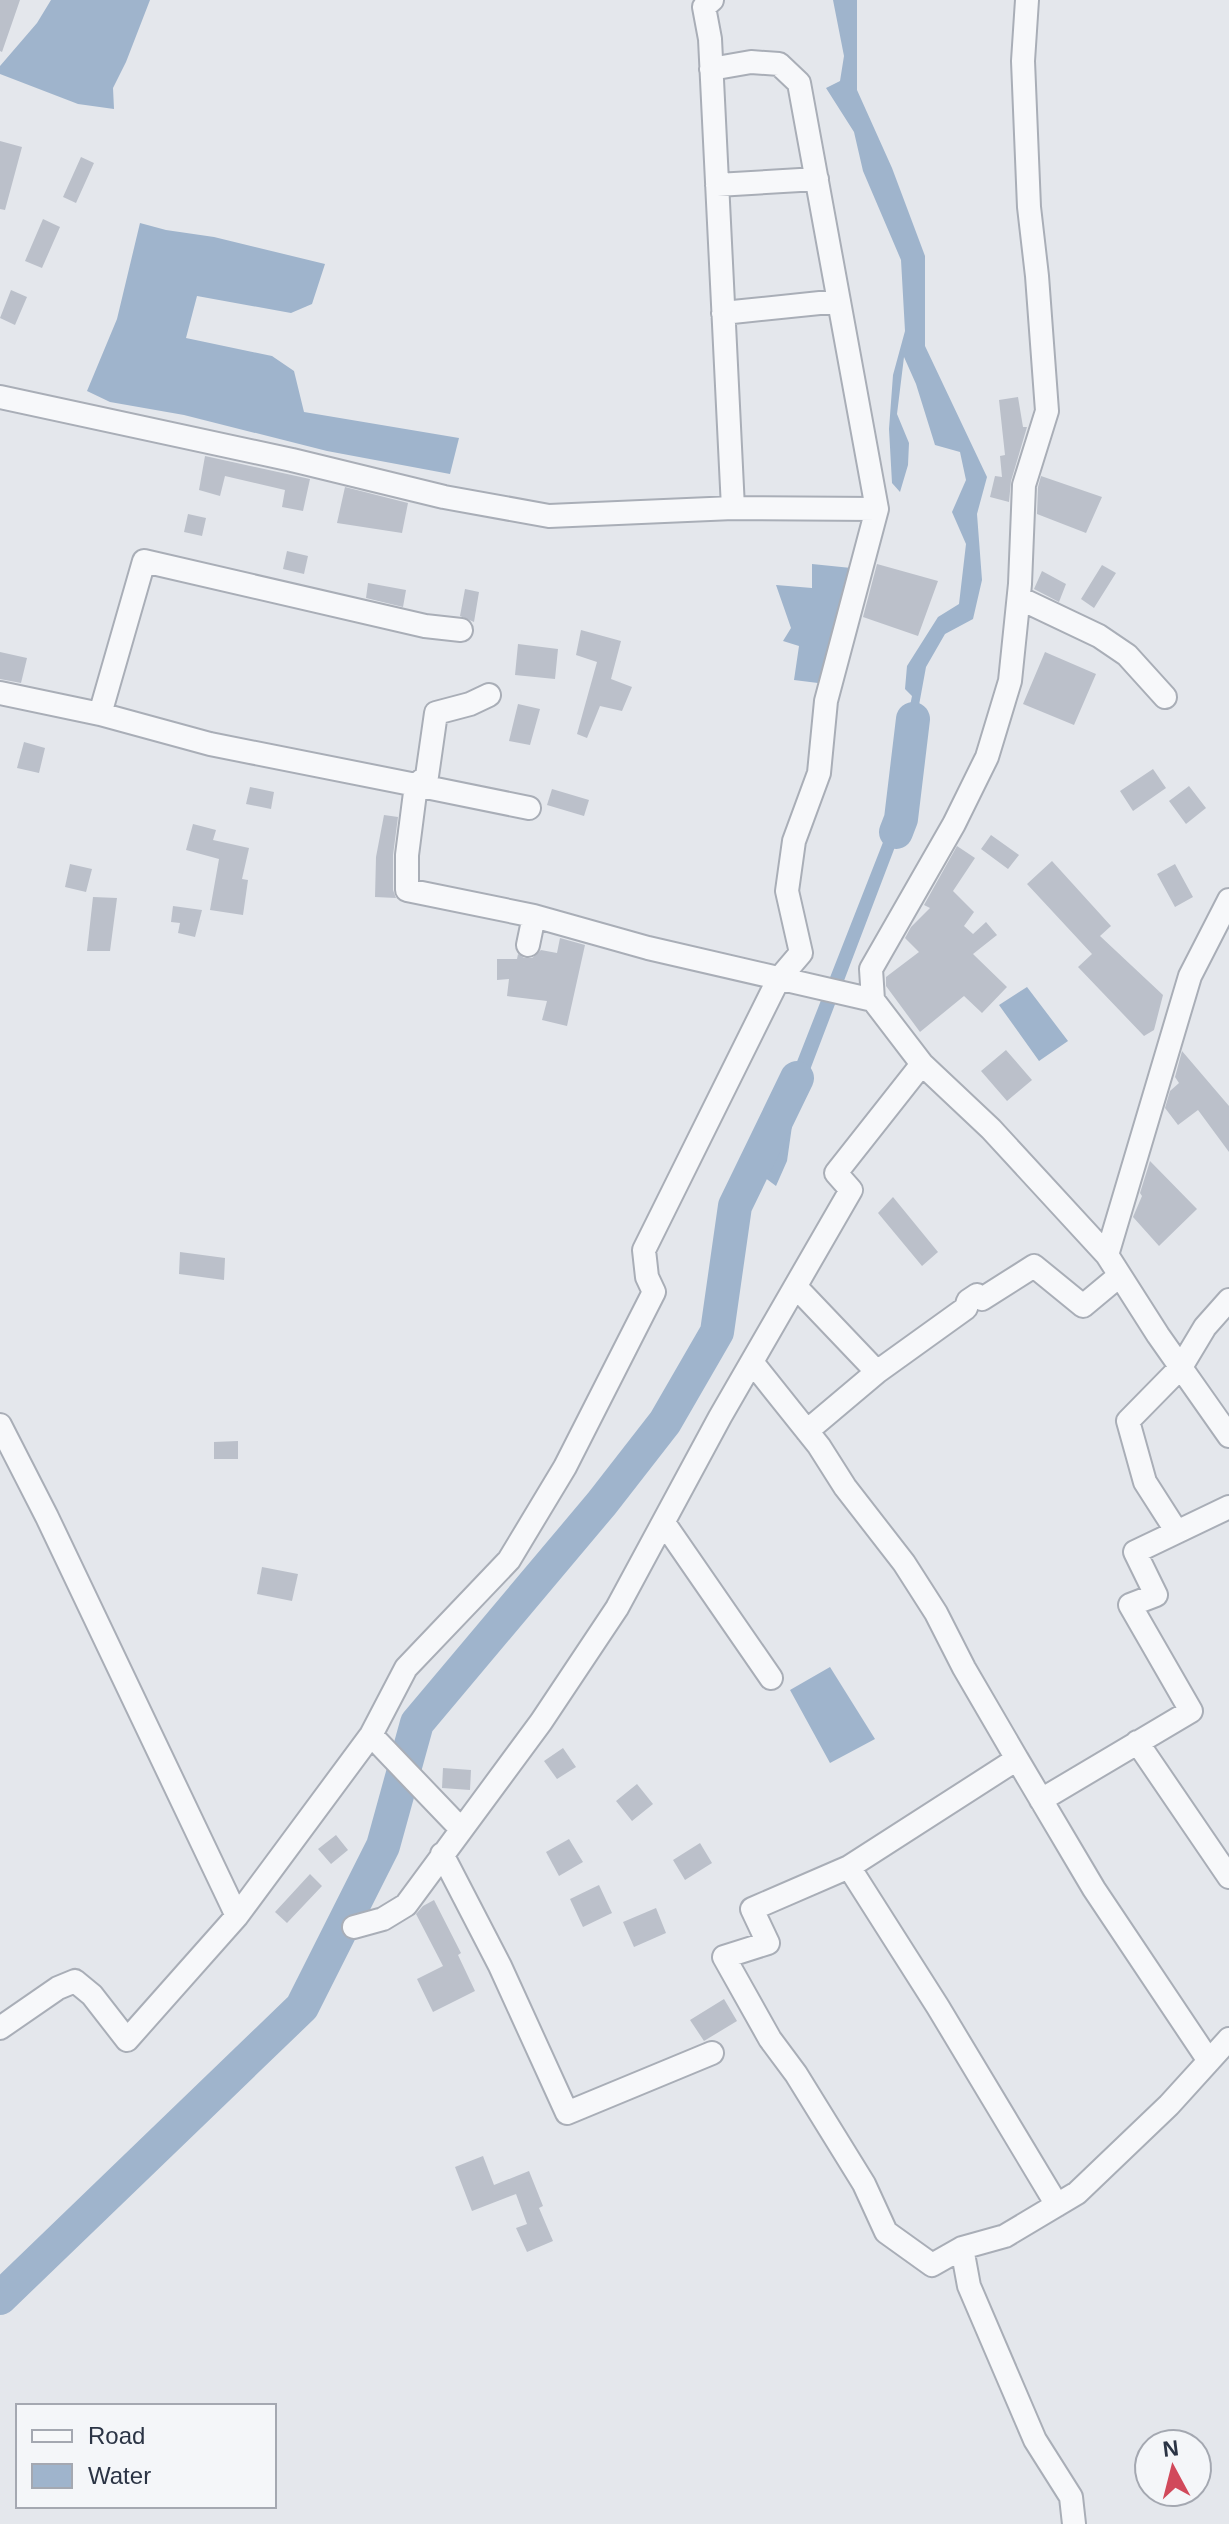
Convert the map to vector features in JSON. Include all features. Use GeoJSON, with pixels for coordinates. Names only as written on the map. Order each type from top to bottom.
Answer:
{"type":"FeatureCollection","features":[{"type":"Feature","properties":{"kind":"street"},"geometry":{"type":"LineString","coordinates":[[712,0],[704,7],[711,69],[733,508]]}},
{"type":"Feature","properties":{"kind":"street"},"geometry":{"type":"LineString","coordinates":[[1027,0],[1023,61],[1029,207],[1047,411],[1024,485],[1019,598],[1010,681],[987,757],[954,824],[871,969],[873,1000],[922,1064],[991,1129],[1107,1255],[1158,1335],[1229,1436]]}},
{"type":"Feature","properties":{"kind":"street"},"geometry":{"type":"LineString","coordinates":[[0,2028],[58,1988],[75,1981],[92,1995],[127,2040],[237,1916],[371,1735],[406,1668],[509,1560],[565,1467],[654,1292],[647,1277],[644,1250],[778,980],[801,953],[787,891],[794,841],[819,773],[826,701],[877,509],[799,83],[779,64],[751,62],[711,69]]}},
{"type":"Feature","properties":{"kind":"street"},"geometry":{"type":"LineString","coordinates":[[717,185],[817,179]]}},
{"type":"Feature","properties":{"kind":"street"},"geometry":{"type":"LineString","coordinates":[[723,313],[839,301]]}},
{"type":"Feature","properties":{"kind":"street"},"geometry":{"type":"LineString","coordinates":[[0,397],[262,453],[444,497],[549,516],[733,508],[877,509]]}},
{"type":"Feature","properties":{"kind":"street"},"geometry":{"type":"LineString","coordinates":[[100,714],[144,561],[425,626],[461,630]]}},
{"type":"Feature","properties":{"kind":"street"},"geometry":{"type":"LineString","coordinates":[[1019,598],[1099,636],[1117,648],[1165,697]]}},
{"type":"Feature","properties":{"kind":"street"},"geometry":{"type":"LineString","coordinates":[[0,693],[100,714],[210,744],[529,808]]}},
{"type":"Feature","properties":{"kind":"street"},"geometry":{"type":"LineString","coordinates":[[489,695],[470,704],[436,713],[427,776],[416,785],[407,855],[407,890],[534,916],[648,948],[873,1000]]}},
{"type":"Feature","properties":{"kind":"street"},"geometry":{"type":"LineString","coordinates":[[1107,1255],[1190,976],[1229,900]]}},
{"type":"Feature","properties":{"kind":"street"},"geometry":{"type":"LineString","coordinates":[[528,945],[534,916]]}},
{"type":"Feature","properties":{"kind":"street"},"geometry":{"type":"LineString","coordinates":[[354,1927],[383,1919],[406,1905],[541,1722],[617,1608],[654,1536],[851,1190],[836,1173],[922,1064]]}},
{"type":"Feature","properties":{"kind":"street"},"geometry":{"type":"LineString","coordinates":[[807,1431],[877,1372],[966,1308],[968,1301],[977,1295],[982,1299],[1034,1266],[1083,1306],[1119,1276]]}},
{"type":"Feature","properties":{"kind":"street"},"geometry":{"type":"LineString","coordinates":[[796,1287],[877,1372]]}},
{"type":"Feature","properties":{"kind":"street"},"geometry":{"type":"LineString","coordinates":[[1177,1532],[1145,1482],[1128,1421],[1181,1367],[1205,1327],[1229,1300]]}},
{"type":"Feature","properties":{"kind":"street"},"geometry":{"type":"LineString","coordinates":[[752,1362],[904,1563],[936,1613],[964,1668],[1094,1889],[1209,2061]]}},
{"type":"Feature","properties":{"kind":"street"},"geometry":{"type":"LineString","coordinates":[[0,1425],[237,1916]]}},
{"type":"Feature","properties":{"kind":"street"},"geometry":{"type":"LineString","coordinates":[[1041,1800],[1191,1711],[1130,1605],[1156,1595],[1135,1552],[1229,1507]]}},
{"type":"Feature","properties":{"kind":"street"},"geometry":{"type":"LineString","coordinates":[[664,1523],[771,1678]]}},
{"type":"Feature","properties":{"kind":"street"},"geometry":{"type":"LineString","coordinates":[[371,1735],[461,1829]]}},
{"type":"Feature","properties":{"kind":"street"},"geometry":{"type":"LineString","coordinates":[[1137,1742],[1229,1877]]}},
{"type":"Feature","properties":{"kind":"street"},"geometry":{"type":"LineString","coordinates":[[1017,1759],[849,1867],[752,1909],[768,1943],[724,1957],[770,2039],[796,2074],[864,2184],[886,2232],[932,2265],[962,2248],[1005,2236],[1077,2193],[1169,2105],[1229,2039]]}},
{"type":"Feature","properties":{"kind":"street"},"geometry":{"type":"LineString","coordinates":[[442,1854],[500,1966],[567,2113],[712,2053]]}},
{"type":"Feature","properties":{"kind":"street"},"geometry":{"type":"LineString","coordinates":[[849,1867],[938,2007],[1057,2205]]}},
{"type":"Feature","properties":{"kind":"street"},"geometry":{"type":"LineString","coordinates":[[962,2248],[969,2286],[1035,2440],[1071,2497],[1074,2524]]}},
{"type":"Feature","properties":{"kind":"water"},"geometry":{"type":"Polygon","coordinates":[[[51,0],[150,0],[113,88],[114,109],[78,104],[0,74],[0,66],[37,23],[51,0]]]}},
{"type":"Feature","properties":{"kind":"water"},"geometry":{"type":"Polygon","coordinates":[[[833,0],[857,0],[857,90],[892,168],[925,256],[925,346],[987,477],[977,514],[982,580],[973,619],[945,634],[926,667],[917,716],[922,776],[794,1112],[787,1161],[776,1186],[764,1177],[775,1157],[778,1110],[909,776],[903,740],[912,696],[905,689],[907,666],[938,617],[959,604],[966,544],[952,512],[966,480],[960,452],[935,445],[904,357],[897,414],[909,443],[908,465],[900,492],[892,483],[889,429],[893,375],[905,331],[901,260],[863,171],[854,132],[826,88],[840,81],[844,56],[833,0]]]}},
{"type":"Feature","properties":{"kind":"water"},"geometry":{"type":"Polygon","coordinates":[[[140,223],[325,264],[312,304],[291,313],[197,296],[186,338],[272,356],[294,371],[304,412],[459,438],[450,474],[327,451],[184,415],[110,402],[87,391],[117,319],[140,223]]]}},
{"type":"Feature","properties":{"kind":"water"},"geometry":{"type":"Polygon","coordinates":[[[812,564],[861,569],[818,683],[794,680],[799,646],[783,641],[791,628],[776,585],[812,588],[812,564]]]}},
{"type":"Feature","properties":{"kind":"water"},"geometry":{"type":"Polygon","coordinates":[[[1027,987],[1068,1041],[1039,1061],[999,1005],[1027,987]]]}},
{"type":"Feature","properties":{"kind":"water"},"geometry":{"type":"Polygon","coordinates":[[[830,1667],[875,1739],[830,1763],[790,1690],[830,1667]]]}},
{"type":"Feature","properties":{"kind":"building"},"geometry":{"type":"Polygon","coordinates":[[[0,0],[20,0],[2,52],[0,51],[0,0]]]}},
{"type":"Feature","properties":{"kind":"building"},"geometry":{"type":"Polygon","coordinates":[[[0,141],[22,147],[5,210],[0,209],[0,141]]]}},
{"type":"Feature","properties":{"kind":"building"},"geometry":{"type":"Polygon","coordinates":[[[81,157],[94,163],[76,203],[63,197],[81,157]]]}},
{"type":"Feature","properties":{"kind":"building"},"geometry":{"type":"Polygon","coordinates":[[[43,219],[60,227],[42,268],[25,261],[43,219]]]}},
{"type":"Feature","properties":{"kind":"building"},"geometry":{"type":"Polygon","coordinates":[[[11,290],[27,297],[15,325],[0,318],[11,290]]]}},
{"type":"Feature","properties":{"kind":"building"},"geometry":{"type":"Polygon","coordinates":[[[1018,397],[1023,427],[1027,427],[1011,481],[1009,502],[990,497],[995,476],[1002,477],[1000,456],[1005,455],[999,400],[1018,397]]]}},
{"type":"Feature","properties":{"kind":"building"},"geometry":{"type":"Polygon","coordinates":[[[205,456],[310,479],[303,511],[282,507],[285,490],[225,476],[220,496],[199,490],[205,456]]]}},
{"type":"Feature","properties":{"kind":"building"},"geometry":{"type":"Polygon","coordinates":[[[1041,476],[1102,497],[1086,533],[1037,514],[1041,476]]]}},
{"type":"Feature","properties":{"kind":"building"},"geometry":{"type":"Polygon","coordinates":[[[345,487],[408,503],[402,533],[337,523],[345,487]]]}},
{"type":"Feature","properties":{"kind":"building"},"geometry":{"type":"Polygon","coordinates":[[[188,514],[206,518],[202,536],[184,532],[188,514]]]}},
{"type":"Feature","properties":{"kind":"building"},"geometry":{"type":"Polygon","coordinates":[[[287,551],[308,556],[304,574],[283,569],[287,551]]]}},
{"type":"Feature","properties":{"kind":"building"},"geometry":{"type":"Polygon","coordinates":[[[877,564],[938,581],[918,636],[863,617],[877,564]]]}},
{"type":"Feature","properties":{"kind":"building"},"geometry":{"type":"Polygon","coordinates":[[[1102,565],[1116,573],[1094,608],[1081,599],[1102,565]]]}},
{"type":"Feature","properties":{"kind":"building"},"geometry":{"type":"Polygon","coordinates":[[[1042,571],[1066,584],[1059,602],[1034,589],[1042,571]]]}},
{"type":"Feature","properties":{"kind":"building"},"geometry":{"type":"Polygon","coordinates":[[[368,583],[406,590],[403,607],[366,598],[368,583]]]}},
{"type":"Feature","properties":{"kind":"building"},"geometry":{"type":"Polygon","coordinates":[[[465,589],[479,592],[474,622],[460,616],[465,589]]]}},
{"type":"Feature","properties":{"kind":"building"},"geometry":{"type":"Polygon","coordinates":[[[581,630],[621,641],[611,679],[632,687],[622,711],[600,706],[587,738],[577,734],[597,662],[576,655],[581,630]]]}},
{"type":"Feature","properties":{"kind":"building"},"geometry":{"type":"Polygon","coordinates":[[[518,644],[558,649],[555,679],[515,675],[518,644]]]}},
{"type":"Feature","properties":{"kind":"building"},"geometry":{"type":"Polygon","coordinates":[[[0,652],[27,658],[21,683],[0,679],[0,652]]]}},
{"type":"Feature","properties":{"kind":"building"},"geometry":{"type":"Polygon","coordinates":[[[1045,652],[1096,674],[1074,725],[1023,704],[1045,652]]]}},
{"type":"Feature","properties":{"kind":"building"},"geometry":{"type":"Polygon","coordinates":[[[518,704],[540,709],[530,745],[509,741],[518,704]]]}},
{"type":"Feature","properties":{"kind":"building"},"geometry":{"type":"Polygon","coordinates":[[[24,742],[45,748],[39,773],[17,768],[24,742]]]}},
{"type":"Feature","properties":{"kind":"building"},"geometry":{"type":"Polygon","coordinates":[[[1153,769],[1166,788],[1133,811],[1120,791],[1153,769]]]}},
{"type":"Feature","properties":{"kind":"building"},"geometry":{"type":"Polygon","coordinates":[[[1189,786],[1206,808],[1186,824],[1169,801],[1189,786]]]}},
{"type":"Feature","properties":{"kind":"building"},"geometry":{"type":"Polygon","coordinates":[[[250,787],[274,792],[271,809],[246,804],[250,787]]]}},
{"type":"Feature","properties":{"kind":"building"},"geometry":{"type":"Polygon","coordinates":[[[552,789],[589,800],[584,816],[547,805],[552,789]]]}},
{"type":"Feature","properties":{"kind":"building"},"geometry":{"type":"Polygon","coordinates":[[[384,815],[398,817],[393,855],[393,890],[396,898],[375,897],[376,857],[384,815]]]}},
{"type":"Feature","properties":{"kind":"building"},"geometry":{"type":"Polygon","coordinates":[[[193,824],[216,830],[213,840],[249,848],[242,879],[248,880],[243,915],[210,910],[219,859],[186,850],[193,824]]]}},
{"type":"Feature","properties":{"kind":"building"},"geometry":{"type":"Polygon","coordinates":[[[991,835],[1019,855],[1008,869],[981,849],[991,835]]]}},
{"type":"Feature","properties":{"kind":"building"},"geometry":{"type":"Polygon","coordinates":[[[957,846],[975,858],[953,891],[974,912],[964,926],[973,934],[986,922],[997,935],[973,954],[1007,987],[982,1013],[964,996],[920,1032],[886,986],[886,977],[919,952],[905,938],[911,927],[930,908],[924,905],[957,846]]]}},
{"type":"Feature","properties":{"kind":"building"},"geometry":{"type":"Polygon","coordinates":[[[1052,861],[1111,926],[1100,936],[1163,995],[1154,1030],[1144,1036],[1078,967],[1092,954],[1027,884],[1052,861]]]}},
{"type":"Feature","properties":{"kind":"building"},"geometry":{"type":"Polygon","coordinates":[[[70,864],[92,869],[86,892],[65,887],[70,864]]]}},
{"type":"Feature","properties":{"kind":"building"},"geometry":{"type":"Polygon","coordinates":[[[1175,864],[1193,897],[1175,907],[1157,874],[1175,864]]]}},
{"type":"Feature","properties":{"kind":"building"},"geometry":{"type":"Polygon","coordinates":[[[93,897],[117,898],[110,951],[87,951],[93,897]]]}},
{"type":"Feature","properties":{"kind":"building"},"geometry":{"type":"Polygon","coordinates":[[[173,906],[202,910],[195,937],[178,933],[180,923],[171,922],[173,906]]]}},
{"type":"Feature","properties":{"kind":"building"},"geometry":{"type":"Polygon","coordinates":[[[560,938],[585,945],[567,1026],[542,1020],[547,1001],[507,996],[509,979],[497,980],[497,959],[517,959],[518,954],[532,958],[541,950],[557,953],[560,938]]]}},
{"type":"Feature","properties":{"kind":"building"},"geometry":{"type":"Polygon","coordinates":[[[1006,1050],[1032,1080],[1007,1101],[981,1071],[1006,1050]]]}},
{"type":"Feature","properties":{"kind":"building"},"geometry":{"type":"Polygon","coordinates":[[[1182,1051],[1229,1106],[1229,1152],[1198,1110],[1178,1125],[1165,1108],[1170,1091],[1179,1083],[1175,1077],[1182,1051]]]}},
{"type":"Feature","properties":{"kind":"building"},"geometry":{"type":"Polygon","coordinates":[[[1150,1161],[1197,1209],[1159,1246],[1133,1217],[1142,1196],[1140,1193],[1150,1161]]]}},
{"type":"Feature","properties":{"kind":"building"},"geometry":{"type":"Polygon","coordinates":[[[893,1197],[938,1252],[922,1266],[878,1213],[893,1197]]]}},
{"type":"Feature","properties":{"kind":"building"},"geometry":{"type":"Polygon","coordinates":[[[180,1252],[225,1258],[224,1280],[179,1274],[180,1252]]]}},
{"type":"Feature","properties":{"kind":"building"},"geometry":{"type":"Polygon","coordinates":[[[238,1441],[238,1459],[214,1459],[214,1442],[238,1441]]]}},
{"type":"Feature","properties":{"kind":"building"},"geometry":{"type":"Polygon","coordinates":[[[262,1567],[298,1574],[292,1601],[257,1594],[262,1567]]]}},
{"type":"Feature","properties":{"kind":"building"},"geometry":{"type":"Polygon","coordinates":[[[563,1748],[576,1767],[557,1779],[544,1761],[563,1748]]]}},
{"type":"Feature","properties":{"kind":"building"},"geometry":{"type":"Polygon","coordinates":[[[443,1768],[471,1770],[470,1790],[442,1788],[443,1768]]]}},
{"type":"Feature","properties":{"kind":"building"},"geometry":{"type":"Polygon","coordinates":[[[637,1784],[653,1804],[632,1821],[616,1801],[637,1784]]]}},
{"type":"Feature","properties":{"kind":"building"},"geometry":{"type":"Polygon","coordinates":[[[336,1835],[348,1850],[331,1864],[318,1849],[336,1835]]]}},
{"type":"Feature","properties":{"kind":"building"},"geometry":{"type":"Polygon","coordinates":[[[569,1839],[583,1862],[559,1876],[546,1852],[569,1839]]]}},
{"type":"Feature","properties":{"kind":"building"},"geometry":{"type":"Polygon","coordinates":[[[700,1843],[712,1863],[685,1880],[673,1860],[700,1843]]]}},
{"type":"Feature","properties":{"kind":"building"},"geometry":{"type":"Polygon","coordinates":[[[310,1874],[322,1886],[287,1923],[275,1912],[310,1874]]]}},
{"type":"Feature","properties":{"kind":"building"},"geometry":{"type":"Polygon","coordinates":[[[599,1885],[612,1913],[583,1927],[570,1899],[599,1885]]]}},
{"type":"Feature","properties":{"kind":"building"},"geometry":{"type":"Polygon","coordinates":[[[434,1900],[461,1953],[458,1955],[475,1991],[433,2012],[417,1979],[443,1966],[416,1914],[434,1900]]]}},
{"type":"Feature","properties":{"kind":"building"},"geometry":{"type":"Polygon","coordinates":[[[656,1908],[666,1933],[634,1947],[623,1922],[656,1908]]]}},
{"type":"Feature","properties":{"kind":"building"},"geometry":{"type":"Polygon","coordinates":[[[724,1999],[737,2021],[704,2041],[690,2020],[724,1999]]]}},
{"type":"Feature","properties":{"kind":"building"},"geometry":{"type":"Polygon","coordinates":[[[483,2156],[494,2185],[529,2171],[543,2206],[539,2208],[553,2241],[527,2252],[516,2228],[527,2224],[516,2194],[472,2211],[455,2167],[483,2156]]]}},
{"type":"Feature","properties":{"kind":"waterway"},"geometry":{"type":"LineString","coordinates":[[896,832],[901,819],[913,719]]}},
{"type":"Feature","properties":{"kind":"waterway"},"geometry":{"type":"LineString","coordinates":[[0,2298],[302,2007],[383,1846],[417,1723],[602,1503],[665,1422],[717,1332],[735,1206],[797,1078]]}}]}
